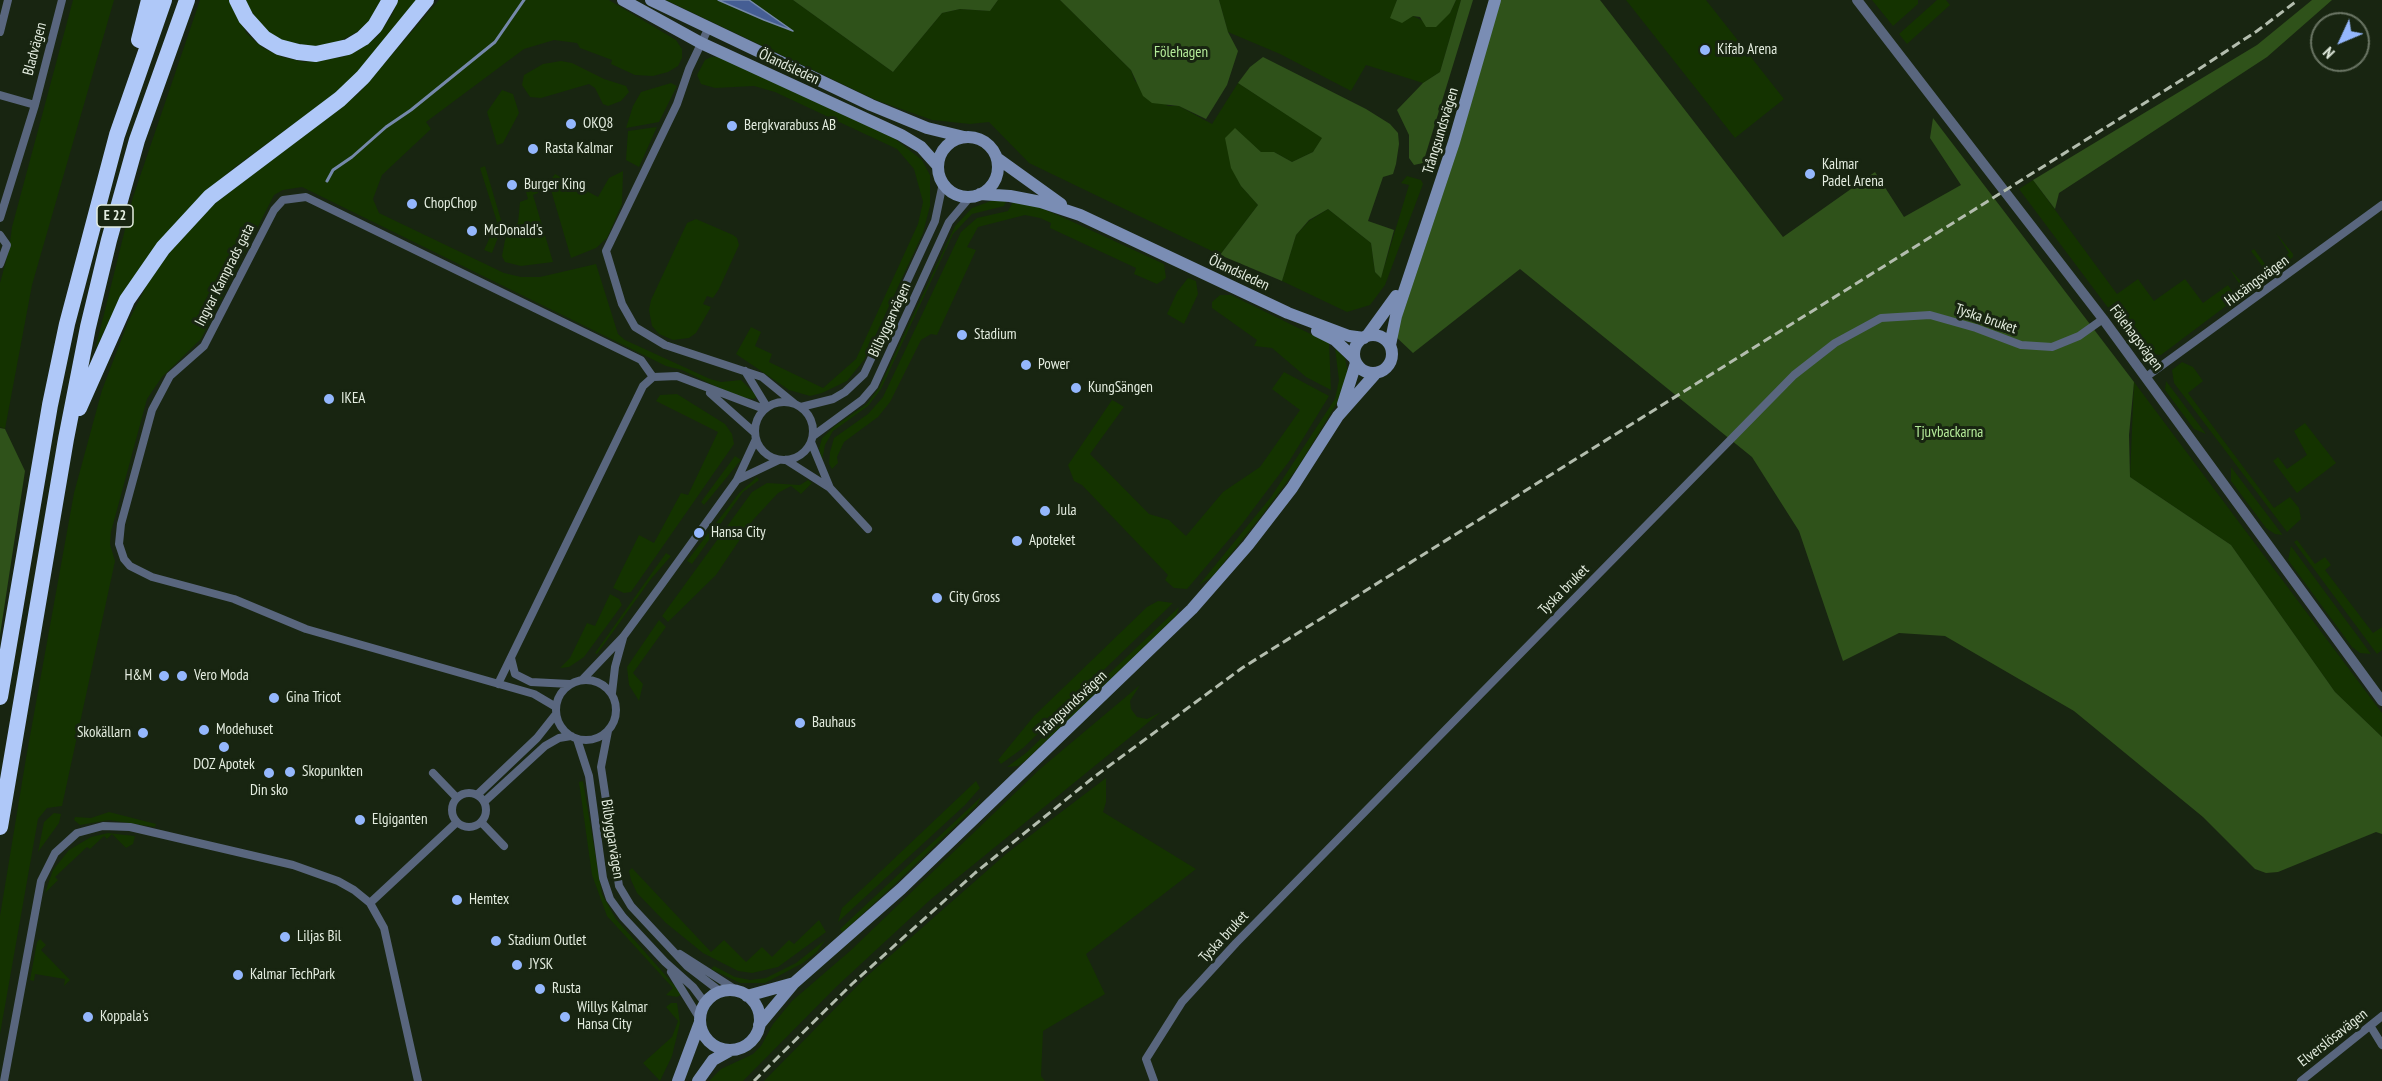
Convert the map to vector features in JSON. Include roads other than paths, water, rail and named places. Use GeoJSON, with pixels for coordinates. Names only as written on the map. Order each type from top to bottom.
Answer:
{"type":"FeatureCollection","features":[{"type":"Feature","properties":{"kind":"highway"},"geometry":{"type":"LineString","coordinates":[[117,135],[149,0]]}},
{"type":"Feature","properties":{"kind":"highway","name":"E 22"},"geometry":{"type":"LineString","coordinates":[[0,697],[54,382],[90,228],[117,135],[164,0]]}},
{"type":"Feature","properties":{"kind":"highway","name":"E 22"},"geometry":{"type":"LineString","coordinates":[[0,827],[66,439],[109,240],[137,140],[187,0]]}},
{"type":"Feature","properties":{"kind":"highway"},"geometry":{"type":"LineString","coordinates":[[237,0],[246,18],[264,38],[288,50],[316,54],[333,51],[363,38],[375,26],[390,0]]}},
{"type":"Feature","properties":{"kind":"highway"},"geometry":{"type":"LineString","coordinates":[[66,439],[111,332],[128,300],[163,248],[210,197],[340,99],[363,77],[426,0]]}},
{"type":"Feature","properties":{"kind":"main road","name":"Ölandsleden"},"geometry":{"type":"LineString","coordinates":[[623,0],[701,43],[901,135],[921,147],[938,166],[943,183],[951,192],[1010,196],[1041,202],[1080,215]]}},
{"type":"Feature","properties":{"kind":"main road","name":"Ölandsleden"},"geometry":{"type":"LineString","coordinates":[[651,0],[871,105],[927,128],[984,141],[997,163],[1015,183],[1046,195],[1080,215],[1288,313],[1335,340],[1355,360]]}},
{"type":"Feature","properties":{"kind":"main road","name":"Trångsundsvägen"},"geometry":{"type":"LineString","coordinates":[[1390,345],[1396,316],[1454,142],[1495,0]]}},
{"type":"Feature","properties":{"kind":"main road"},"geometry":{"type":"LineString","coordinates":[[938,166],[943,150],[949,143],[964,137]]}},
{"type":"Feature","properties":{"kind":"main road"},"geometry":{"type":"LineString","coordinates":[[975,195],[996,178],[997,163]]}},
{"type":"Feature","properties":{"kind":"main road","name":"Trångsundsvägen"},"geometry":{"type":"LineString","coordinates":[[1365,337],[1389,310],[1412,269]]}},
{"type":"Feature","properties":{"kind":"main road","name":"Ölandsleden"},"geometry":{"type":"LineString","coordinates":[[1288,313],[1344,334],[1365,337]]}},
{"type":"Feature","properties":{"kind":"main road"},"geometry":{"type":"LineString","coordinates":[[1381,336],[1390,345],[1390,361],[1376,373],[1364,372],[1355,360],[1356,346],[1365,337],[1381,336]]}},
{"type":"Feature","properties":{"kind":"main road","name":"Trångsundsvägen"},"geometry":{"type":"LineString","coordinates":[[1338,416],[1355,360]]}},
{"type":"Feature","properties":{"kind":"main road","name":"Trångsundsvägen"},"geometry":{"type":"LineString","coordinates":[[759,1025],[794,983],[901,889],[1192,609],[1248,545],[1292,488],[1338,416],[1376,373]]}},
{"type":"Feature","properties":{"kind":"main road","name":"Trångsundsvägen"},"geometry":{"type":"LineString","coordinates":[[744,994],[794,983]]}},
{"type":"Feature","properties":{"kind":"main road"},"geometry":{"type":"LineString","coordinates":[[678,1081],[705,1003],[721,992],[744,994],[756,1006],[759,1025],[750,1042],[713,1060],[698,1081]]}},
{"type":"Feature","properties":{"kind":"main road"},"geometry":{"type":"LineString","coordinates":[[700,1021],[704,1035],[713,1045],[732,1050]]}},
{"type":"Feature","properties":{"kind":"street"},"geometry":{"type":"LineString","coordinates":[[0,32],[8,0]]}},
{"type":"Feature","properties":{"kind":"street","name":"Bladvägen"},"geometry":{"type":"LineString","coordinates":[[0,218],[35,105],[62,0]]}},
{"type":"Feature","properties":{"kind":"street","name":"Fölehagsvägen"},"geometry":{"type":"LineString","coordinates":[[1857,0],[2103,319],[2382,701]]}},
{"type":"Feature","properties":{"kind":"street"},"geometry":{"type":"LineString","coordinates":[[709,27],[677,104],[606,251],[622,304],[635,327],[665,345],[762,377],[798,405],[812,422],[812,439],[830,488]]}},
{"type":"Feature","properties":{"kind":"street"},"geometry":{"type":"LineString","coordinates":[[0,95],[35,105]]}},
{"type":"Feature","properties":{"kind":"street","name":"Bilbyggarvägen"},"geometry":{"type":"LineString","coordinates":[[582,680],[623,637],[737,480],[755,436],[756,420],[765,408],[782,402],[798,405],[833,399],[845,392],[864,374],[934,221],[943,183]]}},
{"type":"Feature","properties":{"kind":"street","name":"Bilbyggarvägen"},"geometry":{"type":"LineString","coordinates":[[737,480],[804,453],[812,439],[862,400],[874,386],[950,222],[975,195]]}},
{"type":"Feature","properties":{"kind":"street","name":"Ingvar Kamprads gata"},"geometry":{"type":"LineString","coordinates":[[498,684],[306,629],[234,599],[152,577],[130,566],[123,559],[120,544],[122,524],[152,410],[170,376],[204,346],[274,210],[283,200],[306,197],[641,360],[653,377]]}},
{"type":"Feature","properties":{"kind":"street","name":"Husängsvägen"},"geometry":{"type":"LineString","coordinates":[[2146,377],[2382,205]]}},
{"type":"Feature","properties":{"kind":"street"},"geometry":{"type":"LineString","coordinates":[[0,235],[7,245],[0,264]]}},
{"type":"Feature","properties":{"kind":"street","name":"Tyska bruket"},"geometry":{"type":"LineString","coordinates":[[1154,1081],[1146,1059],[1182,1002],[1236,943],[1794,375],[1835,343],[1881,318],[1930,315],[1976,328],[2021,345],[2052,347],[2079,336],[2103,319]]}},
{"type":"Feature","properties":{"kind":"street"},"geometry":{"type":"LineString","coordinates":[[745,370],[765,408]]}},
{"type":"Feature","properties":{"kind":"street"},"geometry":{"type":"LineString","coordinates":[[574,737],[561,726],[556,710],[534,694],[498,684],[643,386],[653,377],[677,376],[765,408]]}},
{"type":"Feature","properties":{"kind":"street"},"geometry":{"type":"LineString","coordinates":[[705,388],[755,436],[767,455],[783,460],[830,488],[868,528]]}},
{"type":"Feature","properties":{"kind":"street","name":"Bilbyggarvägen"},"geometry":{"type":"LineString","coordinates":[[612,693],[615,667],[623,637]]}},
{"type":"Feature","properties":{"kind":"street"},"geometry":{"type":"LineString","coordinates":[[484,802],[545,746],[574,737],[590,740],[608,731],[616,713],[612,693],[602,684],[582,680],[570,684],[531,682],[515,674],[511,658]]}},
{"type":"Feature","properties":{"kind":"street"},"geometry":{"type":"LineString","coordinates":[[477,795],[537,738],[556,710],[560,694],[570,684]]}},
{"type":"Feature","properties":{"kind":"street","name":"Bilbyggarvägen"},"geometry":{"type":"LineString","coordinates":[[608,731],[601,766],[619,886],[631,906],[701,978],[721,992]]}},
{"type":"Feature","properties":{"kind":"street","name":"Bilbyggarvägen"},"geometry":{"type":"LineString","coordinates":[[574,737],[589,776],[603,878],[610,899],[622,917],[664,962],[693,987],[705,1003]]}},
{"type":"Feature","properties":{"kind":"street"},"geometry":{"type":"LineString","coordinates":[[433,773],[457,798]]}},
{"type":"Feature","properties":{"kind":"street"},"geometry":{"type":"LineString","coordinates":[[466,793],[477,795],[484,802],[486,813],[481,822],[471,827],[457,822],[452,807],[457,798],[466,793]]}},
{"type":"Feature","properties":{"kind":"street"},"geometry":{"type":"LineString","coordinates":[[370,903],[457,822]]}},
{"type":"Feature","properties":{"kind":"street"},"geometry":{"type":"LineString","coordinates":[[481,822],[504,846]]}},
{"type":"Feature","properties":{"kind":"street"},"geometry":{"type":"LineString","coordinates":[[4,1081],[41,881],[55,853],[77,834],[104,826],[130,827],[293,865],[338,881],[370,903],[384,928],[418,1081]]}},
{"type":"Feature","properties":{"kind":"street","name":"Bilbyggarvägen"},"geometry":{"type":"LineString","coordinates":[[675,951],[744,994]]}},
{"type":"Feature","properties":{"kind":"street","name":"Bilbyggarvägen"},"geometry":{"type":"LineString","coordinates":[[664,962],[700,1021]]}},
{"type":"Feature","properties":{"kind":"street","name":"Elverslösavägen"},"geometry":{"type":"LineString","coordinates":[[2301,1081],[2382,1016]]}},
{"type":"Feature","properties":{"kind":"street"},"geometry":{"type":"LineString","coordinates":[[2371,1027],[2382,1045]]}},
{"type":"Feature","properties":{"kind":"water"},"geometry":{"type":"Polygon","coordinates":[[[718,0],[749,0],[793,31],[764,20],[718,0]]]}},
{"type":"Feature","properties":{"kind":"waterway"},"geometry":{"type":"LineString","coordinates":[[327,181],[333,170],[495,42],[524,0]]}},
{"type":"Feature","properties":{"kind":"railway"},"geometry":{"type":"LineString","coordinates":[[754,1081],[852,984],[975,873],[1094,777],[1242,668],[2199,69],[2257,31],[2298,0]]}},
{"type":"Feature","properties":{"kind":"place","name":"Kifab Arena"},"geometry":{"type":"Point","coordinates":[1705,50]}},
{"type":"Feature","properties":{"kind":"place","name":"OKQ8"},"geometry":{"type":"Point","coordinates":[571,124]}},
{"type":"Feature","properties":{"kind":"place","name":"Bergkvarabuss AB"},"geometry":{"type":"Point","coordinates":[732,126]}},
{"type":"Feature","properties":{"kind":"place","name":"Rasta Kalmar"},"geometry":{"type":"Point","coordinates":[533,149]}},
{"type":"Feature","properties":{"kind":"place","name":"Kalmar Padel Arena"},"geometry":{"type":"Point","coordinates":[1810,174]}},
{"type":"Feature","properties":{"kind":"place","name":"Burger King"},"geometry":{"type":"Point","coordinates":[512,185]}},
{"type":"Feature","properties":{"kind":"place","name":"ChopChop"},"geometry":{"type":"Point","coordinates":[412,204]}},
{"type":"Feature","properties":{"kind":"place","name":"McDonald's"},"geometry":{"type":"Point","coordinates":[472,231]}},
{"type":"Feature","properties":{"kind":"place","name":"Stadium"},"geometry":{"type":"Point","coordinates":[962,335]}},
{"type":"Feature","properties":{"kind":"place","name":"Power"},"geometry":{"type":"Point","coordinates":[1026,365]}},
{"type":"Feature","properties":{"kind":"place","name":"KungSängen"},"geometry":{"type":"Point","coordinates":[1076,388]}},
{"type":"Feature","properties":{"kind":"place","name":"IKEA"},"geometry":{"type":"Point","coordinates":[329,399]}},
{"type":"Feature","properties":{"kind":"place","name":"Jula"},"geometry":{"type":"Point","coordinates":[1045,511]}},
{"type":"Feature","properties":{"kind":"place","name":"Hansa City"},"geometry":{"type":"Point","coordinates":[699,533]}},
{"type":"Feature","properties":{"kind":"place","name":"Apoteket"},"geometry":{"type":"Point","coordinates":[1017,541]}},
{"type":"Feature","properties":{"kind":"place","name":"City Gross"},"geometry":{"type":"Point","coordinates":[937,598]}},
{"type":"Feature","properties":{"kind":"place","name":"H&M"},"geometry":{"type":"Point","coordinates":[164,676]}},
{"type":"Feature","properties":{"kind":"place","name":"Vero Moda"},"geometry":{"type":"Point","coordinates":[182,676]}},
{"type":"Feature","properties":{"kind":"place","name":"Gina Tricot"},"geometry":{"type":"Point","coordinates":[274,698]}},
{"type":"Feature","properties":{"kind":"place","name":"Bauhaus"},"geometry":{"type":"Point","coordinates":[800,723]}},
{"type":"Feature","properties":{"kind":"place","name":"Modehuset"},"geometry":{"type":"Point","coordinates":[204,730]}},
{"type":"Feature","properties":{"kind":"place","name":"Skokällarn"},"geometry":{"type":"Point","coordinates":[143,733]}},
{"type":"Feature","properties":{"kind":"place","name":"DOZ Apotek"},"geometry":{"type":"Point","coordinates":[224,747]}},
{"type":"Feature","properties":{"kind":"place","name":"Skopunkten"},"geometry":{"type":"Point","coordinates":[290,772]}},
{"type":"Feature","properties":{"kind":"place","name":"Din sko"},"geometry":{"type":"Point","coordinates":[269,773]}},
{"type":"Feature","properties":{"kind":"place","name":"Elgiganten"},"geometry":{"type":"Point","coordinates":[360,820]}},
{"type":"Feature","properties":{"kind":"place","name":"Hemtex"},"geometry":{"type":"Point","coordinates":[457,900]}},
{"type":"Feature","properties":{"kind":"place","name":"Liljas Bil"},"geometry":{"type":"Point","coordinates":[285,937]}},
{"type":"Feature","properties":{"kind":"place","name":"Stadium Outlet"},"geometry":{"type":"Point","coordinates":[496,941]}},
{"type":"Feature","properties":{"kind":"place","name":"JYSK"},"geometry":{"type":"Point","coordinates":[517,965]}},
{"type":"Feature","properties":{"kind":"place","name":"Kalmar TechPark"},"geometry":{"type":"Point","coordinates":[238,975]}},
{"type":"Feature","properties":{"kind":"place","name":"Rusta"},"geometry":{"type":"Point","coordinates":[540,989]}},
{"type":"Feature","properties":{"kind":"place","name":"Koppala's"},"geometry":{"type":"Point","coordinates":[88,1017]}},
{"type":"Feature","properties":{"kind":"place","name":"Willys Kalmar Hansa City"},"geometry":{"type":"Point","coordinates":[565,1017]}},
{"type":"Feature","properties":{"kind":"park label","name":"Fölehagen"},"geometry":{"type":"Point","coordinates":[1181,53]}},
{"type":"Feature","properties":{"kind":"park label","name":"Tjuvbackarna"},"geometry":{"type":"Point","coordinates":[1949,433]}}]}
